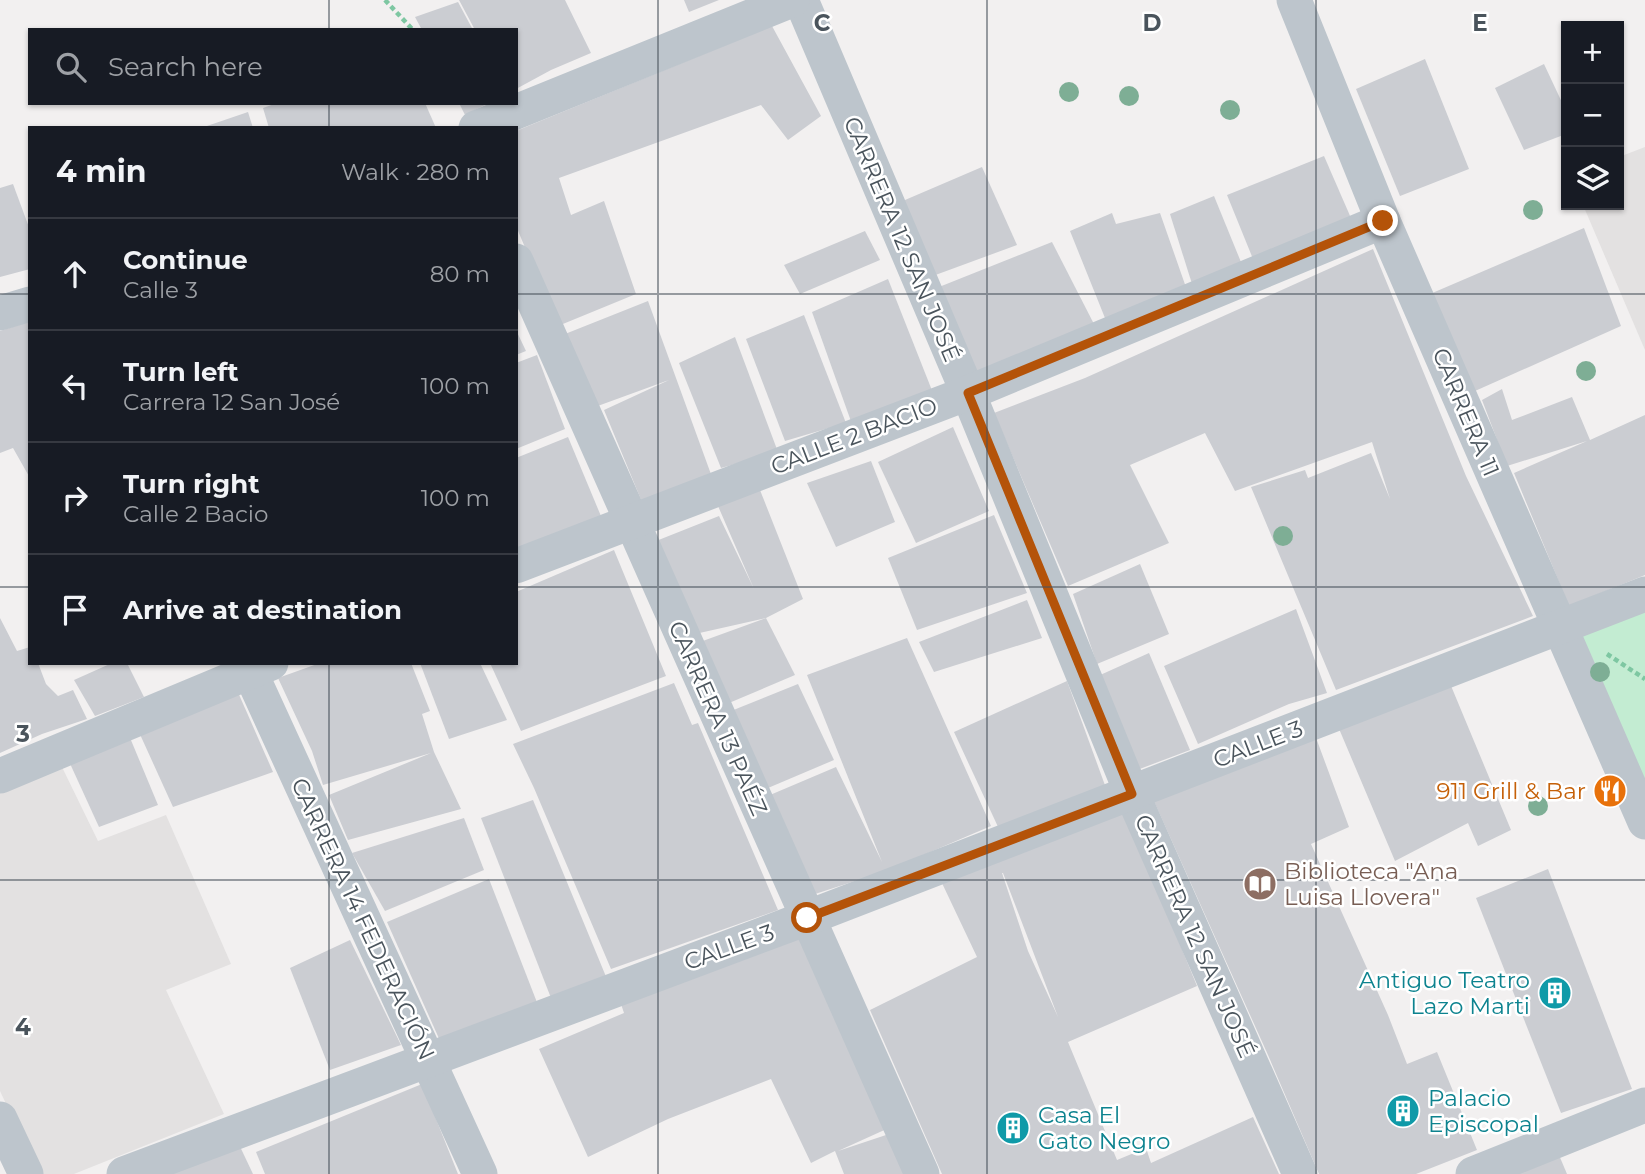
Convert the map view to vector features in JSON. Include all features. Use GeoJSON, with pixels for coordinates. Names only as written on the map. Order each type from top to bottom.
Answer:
{"type":"FeatureCollection","features":[{"type":"Feature","properties":{"kind":"street"},"geometry":{"type":"LineString","coordinates":[[481,126],[792,0]]}},
{"type":"Feature","properties":{"kind":"street","name":"CARRERA 12 SAN JOSÉ"},"geometry":{"type":"LineString","coordinates":[[801,0],[968,393],[1132,794],[1300,1174]]}},
{"type":"Feature","properties":{"kind":"street","name":"CARRERA 11"},"geometry":{"type":"LineString","coordinates":[[1294,0],[1383,221],[1645,822]]}},
{"type":"Feature","properties":{"kind":"street","name":"CALLE 2 BACIO"},"geometry":{"type":"LineString","coordinates":[[518,565],[968,393],[1383,221]]}},
{"type":"Feature","properties":{"kind":"street","name":"CARRERA 13 PAÉZ"},"geometry":{"type":"LineString","coordinates":[[518,266],[922,1174]]}},
{"type":"Feature","properties":{"kind":"street"},"geometry":{"type":"LineString","coordinates":[[0,313],[28,305]]}},
{"type":"Feature","properties":{"kind":"street","name":"CALLE 3"},"geometry":{"type":"LineString","coordinates":[[124,1174],[807,918],[1645,594]]}},
{"type":"Feature","properties":{"kind":"street"},"geometry":{"type":"LineString","coordinates":[[0,776],[256,666]]}},
{"type":"Feature","properties":{"kind":"street","name":"CARRERA 14 FEDERACIÓN"},"geometry":{"type":"LineString","coordinates":[[256,666],[480,1174]]}},
{"type":"Feature","properties":{"kind":"street"},"geometry":{"type":"LineString","coordinates":[[1474,1174],[1645,1105]]}},
{"type":"Feature","properties":{"kind":"street"},"geometry":{"type":"LineString","coordinates":[[0,1119],[26,1174]]}},
{"type":"Feature","properties":{"kind":"path"},"geometry":{"type":"LineString","coordinates":[[384,0],[411,28]]}},
{"type":"Feature","properties":{"kind":"shaded area"},"geometry":{"type":"Polygon","coordinates":[[[1645,147],[1645,350],[1585,210],[1624,210],[1624,155],[1645,147]]]}},
{"type":"Feature","properties":{"kind":"shaded area"},"geometry":{"type":"Polygon","coordinates":[[[61,765],[98,841],[166,815],[231,964],[166,990],[224,1114],[74,1174],[39,1174],[0,1091],[0,791],[61,765]]]}},
{"type":"Feature","properties":{"kind":"green space"},"geometry":{"type":"Polygon","coordinates":[[[1645,605],[1645,794],[1574,633],[1645,605]]]}},
{"type":"Feature","properties":{"kind":"building"},"geometry":{"type":"Polygon","coordinates":[[[459,0],[565,0],[591,53],[518,88],[518,28],[474,28],[459,0]]]}},
{"type":"Feature","properties":{"kind":"building"},"geometry":{"type":"Polygon","coordinates":[[[684,0],[719,0],[689,12],[684,0]]]}},
{"type":"Feature","properties":{"kind":"building"},"geometry":{"type":"Polygon","coordinates":[[[458,2],[472,28],[421,28],[415,17],[458,2]]]}},
{"type":"Feature","properties":{"kind":"building"},"geometry":{"type":"Polygon","coordinates":[[[772,26],[821,116],[788,140],[761,105],[559,178],[571,215],[604,201],[636,294],[558,326],[518,231],[518,130],[772,26]]]}},
{"type":"Feature","properties":{"kind":"building"},"geometry":{"type":"Polygon","coordinates":[[[1425,59],[1469,169],[1400,196],[1356,89],[1425,59]]]}},
{"type":"Feature","properties":{"kind":"building"},"geometry":{"type":"Polygon","coordinates":[[[1544,64],[1561,100],[1561,136],[1524,150],[1495,88],[1544,64]]]}},
{"type":"Feature","properties":{"kind":"building"},"geometry":{"type":"Polygon","coordinates":[[[271,105],[426,105],[435,126],[268,126],[263,108],[271,105]]]}},
{"type":"Feature","properties":{"kind":"building"},"geometry":{"type":"Polygon","coordinates":[[[460,105],[485,105],[465,115],[460,105]]]}},
{"type":"Feature","properties":{"kind":"building"},"geometry":{"type":"Polygon","coordinates":[[[248,112],[252,126],[207,126],[248,112]]]}},
{"type":"Feature","properties":{"kind":"building"},"geometry":{"type":"Polygon","coordinates":[[[1324,156],[1354,225],[1253,259],[1227,195],[1324,156]]]}},
{"type":"Feature","properties":{"kind":"building"},"geometry":{"type":"Polygon","coordinates":[[[982,167],[1017,245],[930,277],[898,203],[982,167]]]}},
{"type":"Feature","properties":{"kind":"building"},"geometry":{"type":"Polygon","coordinates":[[[13,184],[28,225],[28,270],[0,277],[0,188],[13,184]]]}},
{"type":"Feature","properties":{"kind":"building"},"geometry":{"type":"Polygon","coordinates":[[[1214,196],[1243,267],[1193,287],[1170,214],[1214,196]]]}},
{"type":"Feature","properties":{"kind":"building"},"geometry":{"type":"Polygon","coordinates":[[[1112,213],[1116,224],[1160,213],[1188,293],[1107,323],[1070,231],[1112,213]]]}},
{"type":"Feature","properties":{"kind":"building"},"geometry":{"type":"Polygon","coordinates":[[[1584,228],[1621,326],[1475,391],[1430,294],[1584,228]]]}},
{"type":"Feature","properties":{"kind":"building"},"geometry":{"type":"Polygon","coordinates":[[[865,231],[880,260],[800,294],[784,265],[865,231]]]}},
{"type":"Feature","properties":{"kind":"building"},"geometry":{"type":"Polygon","coordinates":[[[1052,242],[1096,328],[972,377],[934,289],[1052,242]]]}},
{"type":"Feature","properties":{"kind":"building"},"geometry":{"type":"Polygon","coordinates":[[[1373,249],[1466,476],[1533,616],[1336,690],[1251,487],[1305,470],[1308,478],[1371,453],[1390,499],[1372,442],[1235,491],[1205,433],[1130,465],[1169,543],[1068,586],[994,413],[1085,378],[1373,249]]]}},
{"type":"Feature","properties":{"kind":"building"},"geometry":{"type":"Polygon","coordinates":[[[888,279],[933,393],[853,427],[812,312],[888,279]]]}},
{"type":"Feature","properties":{"kind":"building"},"geometry":{"type":"Polygon","coordinates":[[[648,301],[712,477],[642,502],[604,410],[669,380],[595,407],[565,334],[648,301]]]}},
{"type":"Feature","properties":{"kind":"building"},"geometry":{"type":"Polygon","coordinates":[[[804,315],[846,423],[785,441],[746,339],[804,315]]]}},
{"type":"Feature","properties":{"kind":"building"},"geometry":{"type":"Polygon","coordinates":[[[28,322],[28,474],[13,448],[0,453],[0,331],[28,322]]]}},
{"type":"Feature","properties":{"kind":"building"},"geometry":{"type":"Polygon","coordinates":[[[518,334],[526,351],[518,354],[518,334]]]}},
{"type":"Feature","properties":{"kind":"building"},"geometry":{"type":"Polygon","coordinates":[[[735,337],[778,452],[721,468],[679,363],[735,337]]]}},
{"type":"Feature","properties":{"kind":"building"},"geometry":{"type":"Polygon","coordinates":[[[537,355],[565,429],[518,448],[518,362],[537,355]]]}},
{"type":"Feature","properties":{"kind":"building"},"geometry":{"type":"Polygon","coordinates":[[[1502,389],[1512,420],[1572,397],[1590,440],[1645,415],[1645,575],[1569,606],[1514,473],[1587,441],[1507,466],[1482,400],[1502,389]]]}},
{"type":"Feature","properties":{"kind":"building"},"geometry":{"type":"Polygon","coordinates":[[[953,427],[989,511],[916,543],[878,462],[953,427]]]}},
{"type":"Feature","properties":{"kind":"building"},"geometry":{"type":"Polygon","coordinates":[[[568,437],[603,521],[518,551],[518,457],[568,437]]]}},
{"type":"Feature","properties":{"kind":"building"},"geometry":{"type":"Polygon","coordinates":[[[871,461],[895,522],[836,547],[807,483],[871,461]]]}},
{"type":"Feature","properties":{"kind":"building"},"geometry":{"type":"Polygon","coordinates":[[[760,490],[803,599],[766,618],[695,634],[651,543],[719,516],[754,589],[718,506],[760,490]]]}},
{"type":"Feature","properties":{"kind":"building"},"geometry":{"type":"Polygon","coordinates":[[[994,515],[1027,593],[917,630],[888,558],[994,515]]]}},
{"type":"Feature","properties":{"kind":"building"},"geometry":{"type":"Polygon","coordinates":[[[614,550],[666,676],[521,731],[491,665],[518,665],[518,591],[614,550]]]}},
{"type":"Feature","properties":{"kind":"building"},"geometry":{"type":"Polygon","coordinates":[[[1140,564],[1169,634],[1097,664],[1073,594],[1140,564]]]}},
{"type":"Feature","properties":{"kind":"building"},"geometry":{"type":"Polygon","coordinates":[[[1027,600],[1042,638],[934,672],[919,642],[1027,600]]]}},
{"type":"Feature","properties":{"kind":"building"},"geometry":{"type":"Polygon","coordinates":[[[1296,609],[1327,693],[1289,704],[1198,744],[1164,666],[1296,609]]]}},
{"type":"Feature","properties":{"kind":"building"},"geometry":{"type":"Polygon","coordinates":[[[0,618],[17,651],[28,648],[28,665],[39,665],[46,684],[58,696],[73,690],[87,719],[42,734],[0,753],[0,618]]]}},
{"type":"Feature","properties":{"kind":"building"},"geometry":{"type":"Polygon","coordinates":[[[766,618],[795,675],[729,703],[700,642],[766,618]]]}},
{"type":"Feature","properties":{"kind":"building"},"geometry":{"type":"Polygon","coordinates":[[[907,638],[991,826],[886,871],[812,895],[770,795],[836,767],[882,862],[807,675],[907,638]]]}},
{"type":"Feature","properties":{"kind":"building"},"geometry":{"type":"Polygon","coordinates":[[[1149,653],[1190,750],[1137,770],[1098,676],[1149,653]]]}},
{"type":"Feature","properties":{"kind":"building"},"geometry":{"type":"Polygon","coordinates":[[[108,665],[128,665],[144,697],[95,716],[74,680],[108,665]]]}},
{"type":"Feature","properties":{"kind":"building"},"geometry":{"type":"Polygon","coordinates":[[[314,665],[412,665],[430,711],[422,714],[434,752],[461,809],[348,840],[329,795],[431,753],[323,785],[312,751],[278,678],[314,665]]]}},
{"type":"Feature","properties":{"kind":"building"},"geometry":{"type":"Polygon","coordinates":[[[421,665],[481,665],[507,720],[449,739],[421,665]]]}},
{"type":"Feature","properties":{"kind":"building"},"geometry":{"type":"Polygon","coordinates":[[[1067,681],[1106,788],[999,829],[954,732],[1067,681]]]}},
{"type":"Feature","properties":{"kind":"building"},"geometry":{"type":"Polygon","coordinates":[[[1449,681],[1511,830],[1478,846],[1468,823],[1395,861],[1337,724],[1449,681]]]}},
{"type":"Feature","properties":{"kind":"building"},"geometry":{"type":"Polygon","coordinates":[[[674,683],[692,725],[698,723],[778,910],[611,969],[513,744],[674,683]]]}},
{"type":"Feature","properties":{"kind":"building"},"geometry":{"type":"Polygon","coordinates":[[[798,684],[834,760],[768,788],[731,711],[798,684]]]}},
{"type":"Feature","properties":{"kind":"building"},"geometry":{"type":"Polygon","coordinates":[[[237,690],[273,772],[173,807],[138,730],[237,690]]]}},
{"type":"Feature","properties":{"kind":"building"},"geometry":{"type":"Polygon","coordinates":[[[128,733],[158,805],[99,827],[67,757],[128,733]]]}},
{"type":"Feature","properties":{"kind":"building"},"geometry":{"type":"Polygon","coordinates":[[[1315,735],[1349,827],[1311,844],[1388,1015],[1407,1064],[1437,1052],[1477,1150],[1416,1174],[1319,1174],[1153,799],[1315,735]]]}},
{"type":"Feature","properties":{"kind":"building"},"geometry":{"type":"Polygon","coordinates":[[[533,800],[607,979],[551,998],[481,818],[533,800]]]}},
{"type":"Feature","properties":{"kind":"building"},"geometry":{"type":"Polygon","coordinates":[[[1124,808],[1197,986],[1068,1042],[1117,1160],[1146,1148],[1151,1163],[1253,1117],[1279,1174],[942,1174],[870,1010],[977,957],[941,881],[1124,808]],[[1003,873],[1028,951],[1058,1017],[1003,873]]]}},
{"type":"Feature","properties":{"kind":"building"},"geometry":{"type":"Polygon","coordinates":[[[464,818],[484,870],[385,911],[352,853],[464,818]]]}},
{"type":"Feature","properties":{"kind":"building","name":"Antiguo Teatro Lazo Marti"},"geometry":{"type":"Polygon","coordinates":[[[1548,869],[1632,1089],[1561,1113],[1476,898],[1548,869]]]}},
{"type":"Feature","properties":{"kind":"building"},"geometry":{"type":"Polygon","coordinates":[[[489,879],[538,1005],[441,1043],[387,922],[489,879]]]}},
{"type":"Feature","properties":{"kind":"building"},"geometry":{"type":"Polygon","coordinates":[[[799,934],[891,1127],[838,1151],[892,1133],[911,1174],[844,1174],[835,1151],[811,1163],[771,1079],[668,1119],[588,1157],[539,1049],[624,1013],[621,1004],[799,934]]]}},
{"type":"Feature","properties":{"kind":"building"},"geometry":{"type":"Polygon","coordinates":[[[350,940],[401,1045],[330,1070],[290,968],[350,940]]]}},
{"type":"Feature","properties":{"kind":"building"},"geometry":{"type":"Polygon","coordinates":[[[422,1084],[458,1174],[265,1174],[256,1152],[422,1084]]]}},
{"type":"Feature","properties":{"kind":"building"},"geometry":{"type":"Polygon","coordinates":[[[235,1136],[253,1174],[153,1174],[235,1136]]]}},
{"type":"Feature","properties":{"kind":"building"},"geometry":{"type":"Polygon","coordinates":[[[1556,1148],[1567,1174],[1494,1174],[1556,1148]]]}},
{"type":"Feature","properties":{"kind":"place","name":"911 Grill & Bar"},"geometry":{"type":"Point","coordinates":[1610,791]}},
{"type":"Feature","properties":{"kind":"place","name":"Biblioteca \"Ana Luisa Llovera\""},"geometry":{"type":"Point","coordinates":[1260,884]}},
{"type":"Feature","properties":{"kind":"place","name":"Antiguo Teatro Lazo Marti"},"geometry":{"type":"Point","coordinates":[1555,993]}},
{"type":"Feature","properties":{"kind":"place","name":"Palacio Episcopal"},"geometry":{"type":"Point","coordinates":[1403,1111]}},
{"type":"Feature","properties":{"kind":"place","name":"Casa El Gato Negro"},"geometry":{"type":"Point","coordinates":[1013,1128]}},
{"type":"Feature","properties":{"kind":"route"},"geometry":{"type":"LineString","coordinates":[[807,918],[1132,794],[968,393],[1383,221]]}}]}
